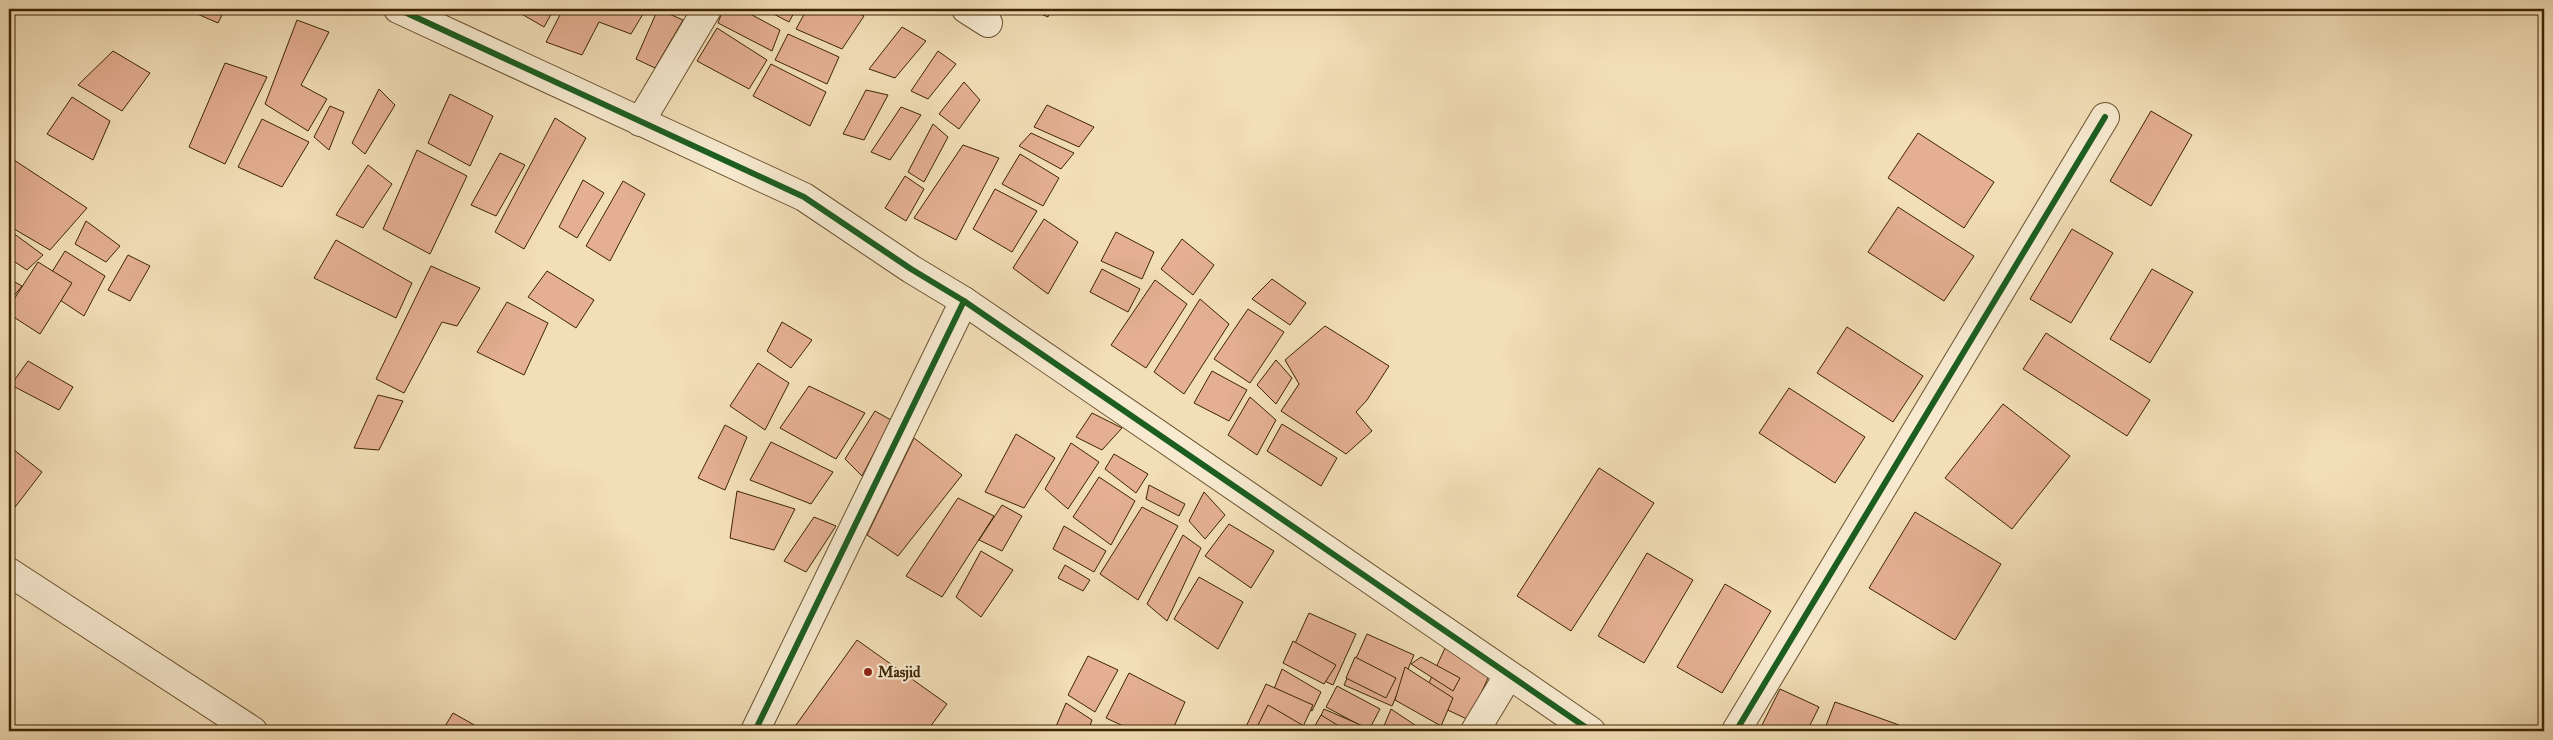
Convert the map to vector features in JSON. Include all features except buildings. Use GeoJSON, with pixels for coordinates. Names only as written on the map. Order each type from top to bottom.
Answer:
{"type":"FeatureCollection","features":[{"type":"Feature","properties":{"kind":"street"},"geometry":{"type":"LineString","coordinates":[[398,9],[804,197],[911,269],[964,301],[1590,731]]}},
{"type":"Feature","properties":{"kind":"street"},"geometry":{"type":"LineString","coordinates":[[640,122],[707,9]]}},
{"type":"Feature","properties":{"kind":"street"},"geometry":{"type":"LineString","coordinates":[[966,9],[988,24]]}},
{"type":"Feature","properties":{"kind":"street"},"geometry":{"type":"LineString","coordinates":[[1736,731],[2105,117]]}},
{"type":"Feature","properties":{"kind":"street"},"geometry":{"type":"LineString","coordinates":[[755,731],[964,301]]}},
{"type":"Feature","properties":{"kind":"street"},"geometry":{"type":"LineString","coordinates":[[9,572],[253,731]]}},
{"type":"Feature","properties":{"kind":"street"},"geometry":{"type":"LineString","coordinates":[[1475,731],[1508,676]]}},
{"type":"Feature","properties":{"kind":"cycle path"},"geometry":{"type":"LineString","coordinates":[[398,9],[804,197],[911,269],[964,301],[1591,731]]}},
{"type":"Feature","properties":{"kind":"cycle path"},"geometry":{"type":"LineString","coordinates":[[1736,731],[2105,117]]}},
{"type":"Feature","properties":{"kind":"cycle path"},"geometry":{"type":"LineString","coordinates":[[755,731],[964,301]]}},
{"type":"Feature","properties":{"kind":"place","name":"Masjid"},"geometry":{"type":"Point","coordinates":[868,672]}}]}
